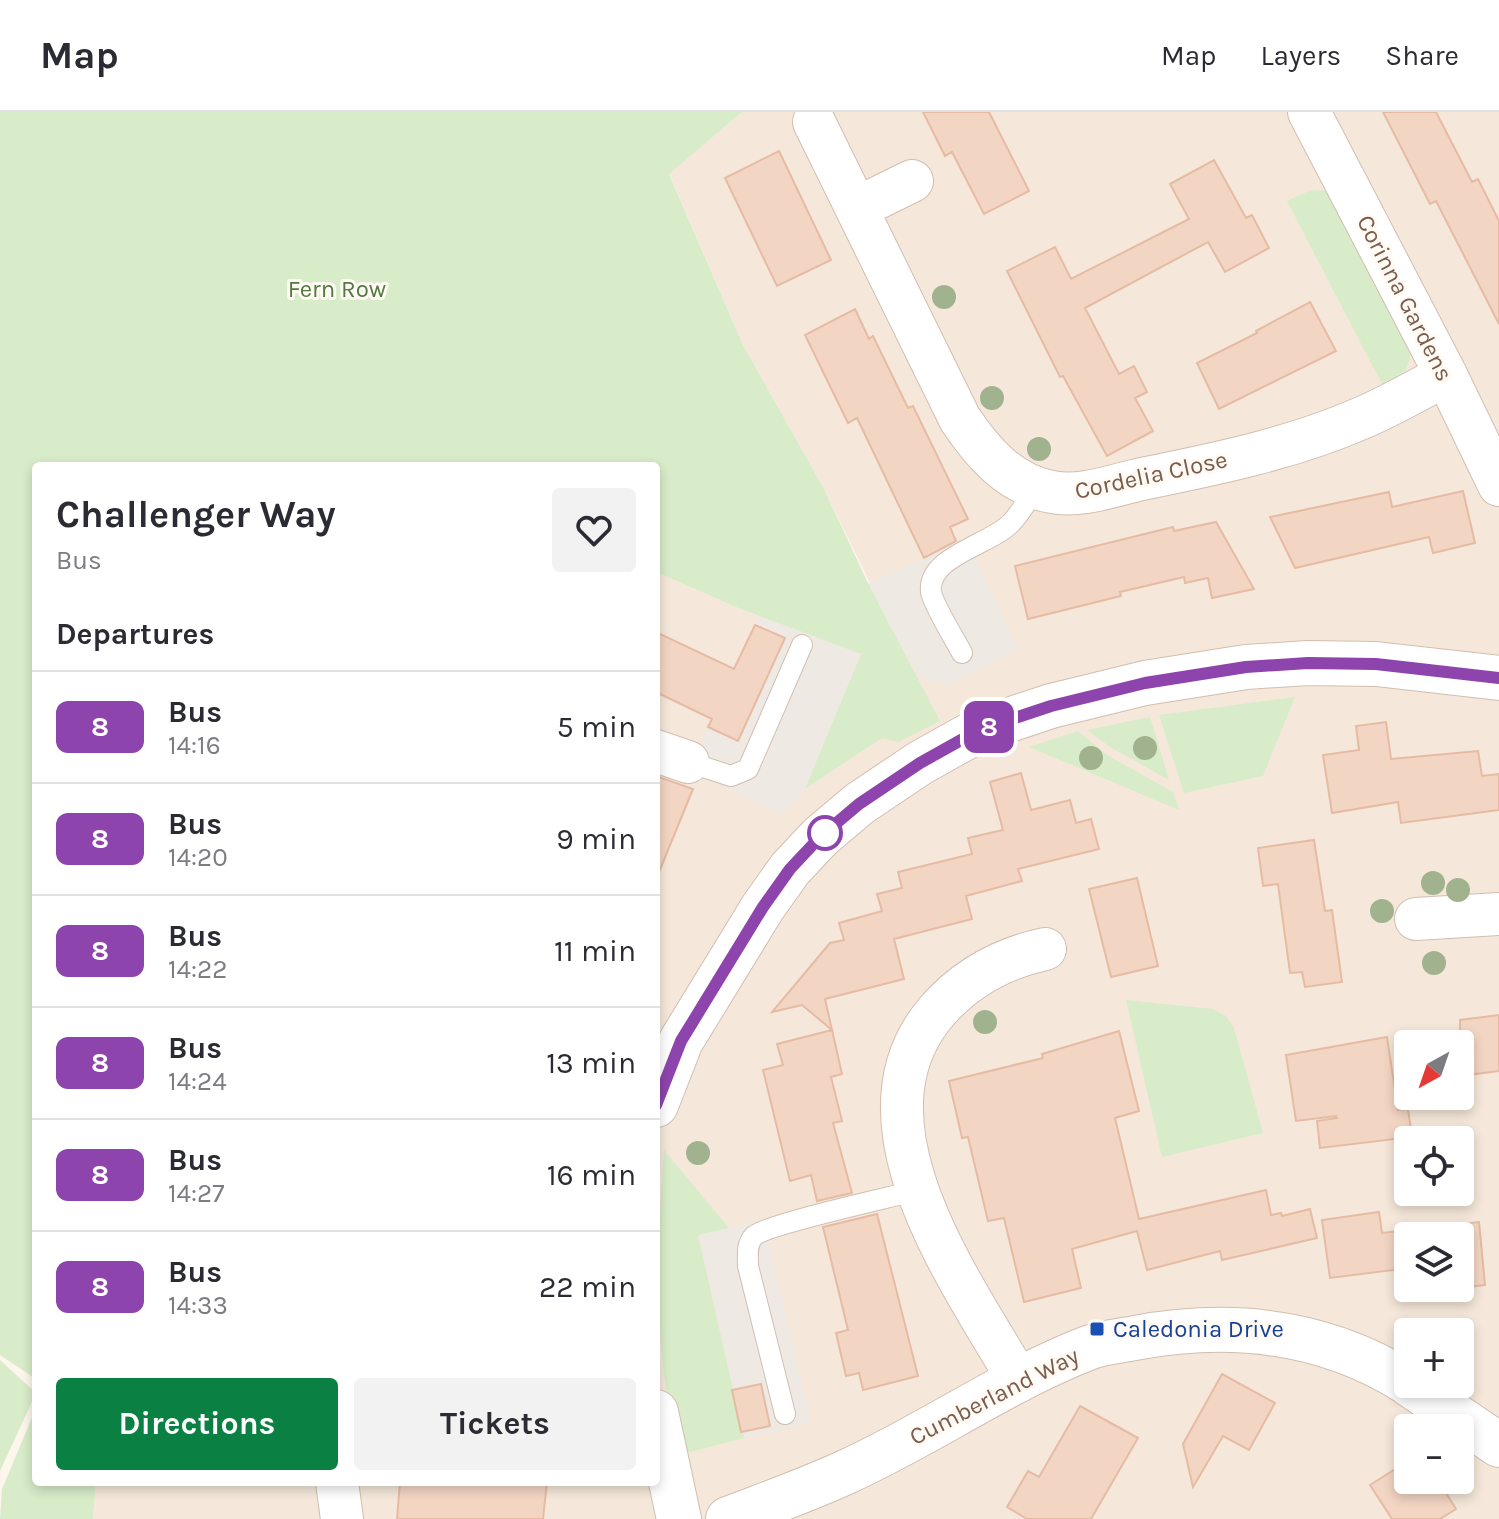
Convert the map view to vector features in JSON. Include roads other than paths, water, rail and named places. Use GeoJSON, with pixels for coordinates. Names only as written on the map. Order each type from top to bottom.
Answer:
{"type":"FeatureCollection","features":[{"type":"Feature","properties":{"kind":"street","name":"Corinna Gardens"},"geometry":{"type":"LineString","coordinates":[[1309,112],[1446,375],[1499,485]]}},
{"type":"Feature","properties":{"kind":"street","name":"Cordelia Close"},"geometry":{"type":"LineString","coordinates":[[814,122],[960,419],[978,448],[1010,475],[1036,488],[1054,493],[1079,493],[1226,461],[1315,436],[1364,418],[1446,375]]}},
{"type":"Feature","properties":{"kind":"street"},"geometry":{"type":"LineString","coordinates":[[857,208],[912,181]]}},
{"type":"Feature","properties":{"kind":"street"},"geometry":{"type":"LineString","coordinates":[[660,1095],[681,1041],[763,907],[790,869],[820,837],[859,804],[920,763],[979,730],[1051,706],[1145,683],[1246,667],[1308,663],[1376,664],[1499,678]]}},
{"type":"Feature","properties":{"kind":"street"},"geometry":{"type":"LineString","coordinates":[[1416,919],[1499,914]]}},
{"type":"Feature","properties":{"kind":"street"},"geometry":{"type":"LineString","coordinates":[[1019,1381],[942,1250],[918,1190],[901,1118],[903,1076],[924,1026],[948,998],[982,972],[1013,956],[1045,949]]}},
{"type":"Feature","properties":{"kind":"street","name":"Cumberland Way"},"geometry":{"type":"LineString","coordinates":[[728,1519],[846,1472],[1090,1347],[1172,1331],[1247,1329],[1319,1341],[1378,1364],[1394,1375]]}},
{"type":"Feature","properties":{"kind":"street","name":"Cumberland Way"},"geometry":{"type":"LineString","coordinates":[[1429,1398],[1499,1445]]}},
{"type":"Feature","properties":{"kind":"street"},"geometry":{"type":"LineString","coordinates":[[660,1431],[679,1519]]}},
{"type":"Feature","properties":{"kind":"street"},"geometry":{"type":"LineString","coordinates":[[338,1486],[342,1519]]}},
{"type":"Feature","properties":{"kind":"lane"},"geometry":{"type":"LineString","coordinates":[[962,653],[931,594],[933,577],[943,563],[991,539],[1011,523],[1036,488]]}},
{"type":"Feature","properties":{"kind":"lane"},"geometry":{"type":"LineString","coordinates":[[672,757],[731,776],[748,769],[802,645]]}},
{"type":"Feature","properties":{"kind":"lane"},"geometry":{"type":"LineString","coordinates":[[785,1414],[748,1266],[748,1247],[755,1235],[782,1225],[918,1190]]}},
{"type":"Feature","properties":{"kind":"place","name":"Caledonia Drive"},"geometry":{"type":"Point","coordinates":[1097,1329]}},
{"type":"Feature","properties":{"kind":"park label","name":"Fern Row"},"geometry":{"type":"Point","coordinates":[337,289]}}]}
